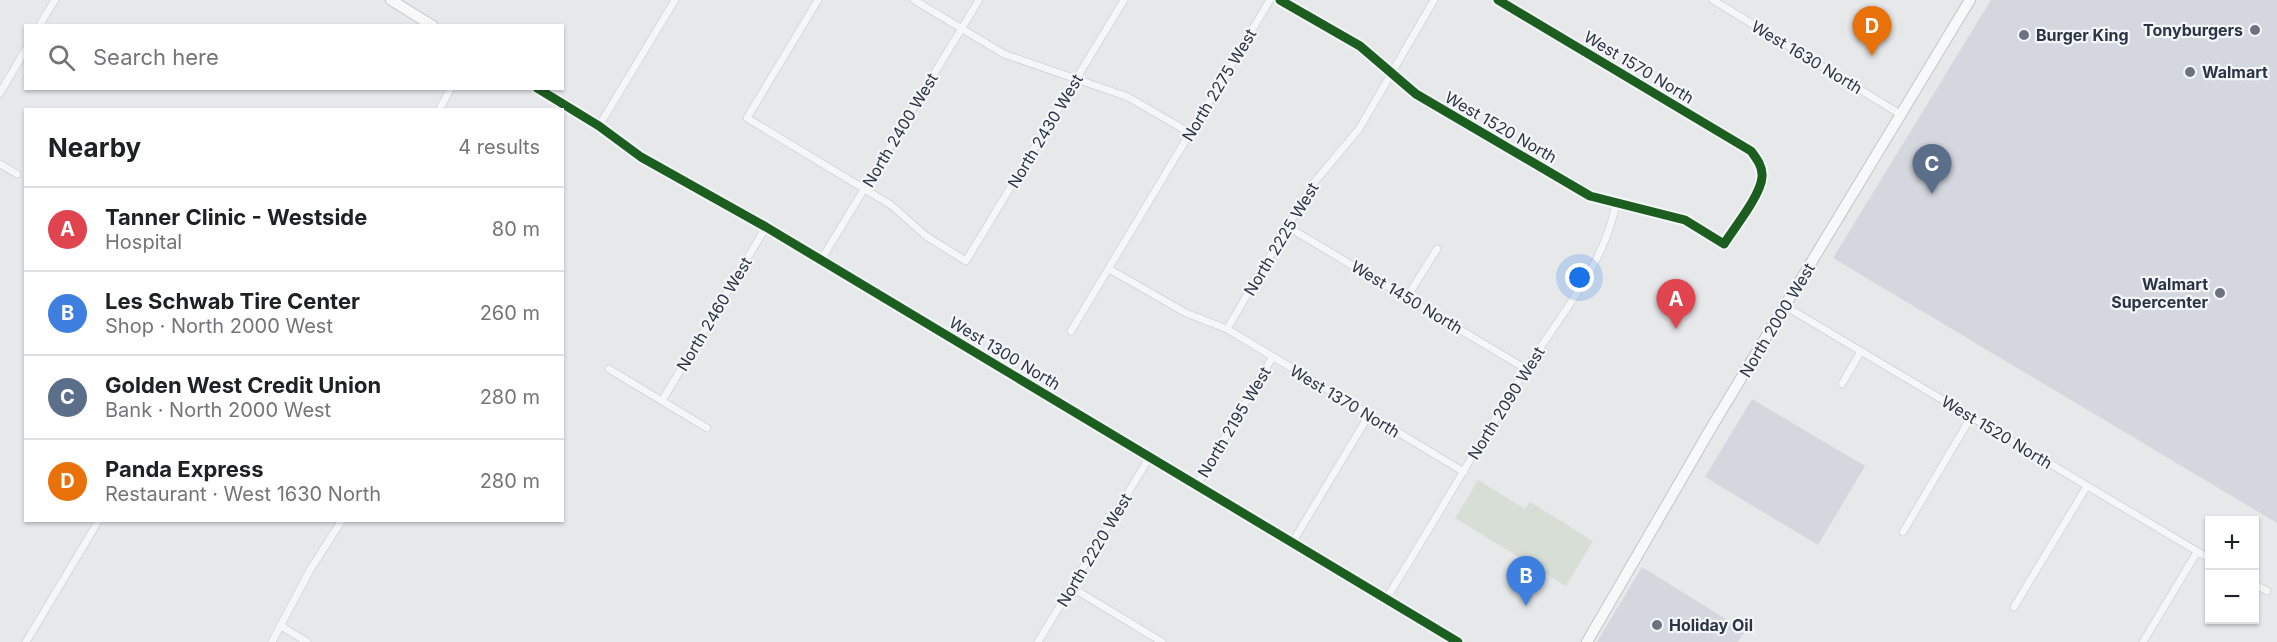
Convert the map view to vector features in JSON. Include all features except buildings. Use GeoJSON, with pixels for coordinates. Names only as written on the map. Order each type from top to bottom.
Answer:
{"type":"FeatureCollection","features":[{"type":"Feature","properties":{"kind":"street"},"geometry":{"type":"LineString","coordinates":[[40,24],[55,0]]}},
{"type":"Feature","properties":{"kind":"street"},"geometry":{"type":"LineString","coordinates":[[391,0],[430,24]]}},
{"type":"Feature","properties":{"kind":"street"},"geometry":{"type":"LineString","coordinates":[[600,126],[675,0]]}},
{"type":"Feature","properties":{"kind":"street"},"geometry":{"type":"LineString","coordinates":[[818,0],[747,118],[864,190]]}},
{"type":"Feature","properties":{"kind":"street"},"geometry":{"type":"LineString","coordinates":[[914,0],[1024,63],[1077,78],[1128,97],[1190,133]]}},
{"type":"Feature","properties":{"kind":"street","name":"North 2400 West"},"geometry":{"type":"LineString","coordinates":[[821,260],[979,0]]}},
{"type":"Feature","properties":{"kind":"street","name":"North 2430 West"},"geometry":{"type":"LineString","coordinates":[[864,190],[891,205],[926,236],[966,261],[1124,0]]}},
{"type":"Feature","properties":{"kind":"street","name":"North 2275 West"},"geometry":{"type":"LineString","coordinates":[[1071,331],[1270,0]]}},
{"type":"Feature","properties":{"kind":"street","name":"West 1520 North"},"geometry":{"type":"LineString","coordinates":[[1280,0],[1360,46],[1391,75],[1416,94],[1590,196],[1685,220],[1724,244]]}},
{"type":"Feature","properties":{"kind":"street","name":"North 2225 West"},"geometry":{"type":"LineString","coordinates":[[1227,329],[1312,186],[1359,129],[1434,0]]}},
{"type":"Feature","properties":{"kind":"street","name":"West 1570 North"},"geometry":{"type":"LineString","coordinates":[[1498,0],[1751,151],[1760,164],[1762,179],[1756,194],[1724,244]]}},
{"type":"Feature","properties":{"kind":"street","name":"West 1630 North"},"geometry":{"type":"LineString","coordinates":[[1713,0],[1900,114]]}},
{"type":"Feature","properties":{"kind":"street","name":"North 2000 West"},"geometry":{"type":"LineString","coordinates":[[1587,642],[1785,306],[1970,0]]}},
{"type":"Feature","properties":{"kind":"street"},"geometry":{"type":"LineString","coordinates":[[0,93],[24,52]]}},
{"type":"Feature","properties":{"kind":"street"},"geometry":{"type":"LineString","coordinates":[[440,108],[450,90]]}},
{"type":"Feature","properties":{"kind":"street","name":"West 1300 North"},"geometry":{"type":"LineString","coordinates":[[540,90],[600,126],[640,157],[766,227],[1458,642]]}},
{"type":"Feature","properties":{"kind":"street"},"geometry":{"type":"LineString","coordinates":[[0,164],[17,174]]}},
{"type":"Feature","properties":{"kind":"street","name":"North 2090 West"},"geometry":{"type":"LineString","coordinates":[[1386,599],[1526,369],[1600,257],[1611,231],[1616,204]]}},
{"type":"Feature","properties":{"kind":"street","name":"West 1450 North"},"geometry":{"type":"LineString","coordinates":[[1288,226],[1526,369]]}},
{"type":"Feature","properties":{"kind":"street","name":"North 2460 West"},"geometry":{"type":"LineString","coordinates":[[662,401],[766,227]]}},
{"type":"Feature","properties":{"kind":"street"},"geometry":{"type":"LineString","coordinates":[[1407,297],[1437,249]]}},
{"type":"Feature","properties":{"kind":"street","name":"West 1370 North"},"geometry":{"type":"LineString","coordinates":[[1109,269],[1186,313],[1227,329],[1464,472]]}},
{"type":"Feature","properties":{"kind":"street","name":"West 1520 North"},"geometry":{"type":"LineString","coordinates":[[1785,306],[2205,556]]}},
{"type":"Feature","properties":{"kind":"street"},"geometry":{"type":"LineString","coordinates":[[1842,384],[1862,351]]}},
{"type":"Feature","properties":{"kind":"street","name":"North 2195 West"},"geometry":{"type":"LineString","coordinates":[[1196,486],[1272,358]]}},
{"type":"Feature","properties":{"kind":"street"},"geometry":{"type":"LineString","coordinates":[[609,369],[707,428]]}},
{"type":"Feature","properties":{"kind":"street"},"geometry":{"type":"LineString","coordinates":[[1292,543],[1369,415]]}},
{"type":"Feature","properties":{"kind":"street"},"geometry":{"type":"LineString","coordinates":[[1903,532],[1971,417]]}},
{"type":"Feature","properties":{"kind":"street","name":"North 2220 West"},"geometry":{"type":"LineString","coordinates":[[1038,642],[1149,458]]}},
{"type":"Feature","properties":{"kind":"street"},"geometry":{"type":"LineString","coordinates":[[2014,607],[2087,486]]}},
{"type":"Feature","properties":{"kind":"street"},"geometry":{"type":"LineString","coordinates":[[26,642],[98,522]]}},
{"type":"Feature","properties":{"kind":"street"},"geometry":{"type":"LineString","coordinates":[[272,642],[310,570],[341,522]]}},
{"type":"Feature","properties":{"kind":"street"},"geometry":{"type":"LineString","coordinates":[[2143,642],[2197,552]]}},
{"type":"Feature","properties":{"kind":"street"},"geometry":{"type":"LineString","coordinates":[[1071,587],[1162,642]]}},
{"type":"Feature","properties":{"kind":"street"},"geometry":{"type":"LineString","coordinates":[[2259,587],[2267,591]]}},
{"type":"Feature","properties":{"kind":"street"},"geometry":{"type":"LineString","coordinates":[[281,626],[307,642]]}},
{"type":"Feature","properties":{"kind":"shaded area"},"geometry":{"type":"Polygon","coordinates":[[[1991,0],[2277,0],[2277,523],[1833,258],[1991,0]]]}},
{"type":"Feature","properties":{"kind":"shaded area"},"geometry":{"type":"Polygon","coordinates":[[[1752,399],[1865,466],[1818,545],[1705,477],[1752,399]]]}},
{"type":"Feature","properties":{"kind":"shaded area"},"geometry":{"type":"Polygon","coordinates":[[[1478,480],[1525,509],[1530,502],[1593,541],[1566,586],[1455,518],[1478,480]]]}},
{"type":"Feature","properties":{"kind":"shaded area"},"geometry":{"type":"Polygon","coordinates":[[[1642,567],[1745,631],[1738,642],[1597,642],[1642,567]]]}},
{"type":"Feature","properties":{"kind":"cycle path"},"geometry":{"type":"LineString","coordinates":[[1280,0],[1360,46],[1416,94],[1590,196],[1685,220],[1724,244],[1752,202],[1760,184],[1762,170],[1751,151],[1498,0]]}},
{"type":"Feature","properties":{"kind":"cycle path"},"geometry":{"type":"LineString","coordinates":[[540,90],[599,126],[641,157],[766,227],[1458,642]]}},
{"type":"Feature","properties":{"kind":"place","name":"Tonyburgers"},"geometry":{"type":"Point","coordinates":[2255,30]}},
{"type":"Feature","properties":{"kind":"place","name":"Burger King"},"geometry":{"type":"Point","coordinates":[2024,35]}},
{"type":"Feature","properties":{"kind":"place","name":"Panda Express"},"geometry":{"type":"Point","coordinates":[1872,56]}},
{"type":"Feature","properties":{"kind":"place","name":"Walmart"},"geometry":{"type":"Point","coordinates":[2190,72]}},
{"type":"Feature","properties":{"kind":"place","name":"Golden West Credit Union"},"geometry":{"type":"Point","coordinates":[1932,194]}},
{"type":"Feature","properties":{"kind":"place","name":"Walmart Supercenter"},"geometry":{"type":"Point","coordinates":[2220,293]}},
{"type":"Feature","properties":{"kind":"place","name":"Tanner Clinic - Westside"},"geometry":{"type":"Point","coordinates":[1676,329]}},
{"type":"Feature","properties":{"kind":"place","name":"Les Schwab Tire Center"},"geometry":{"type":"Point","coordinates":[1526,606]}},
{"type":"Feature","properties":{"kind":"place","name":"Holiday Oil"},"geometry":{"type":"Point","coordinates":[1657,625]}}]}
